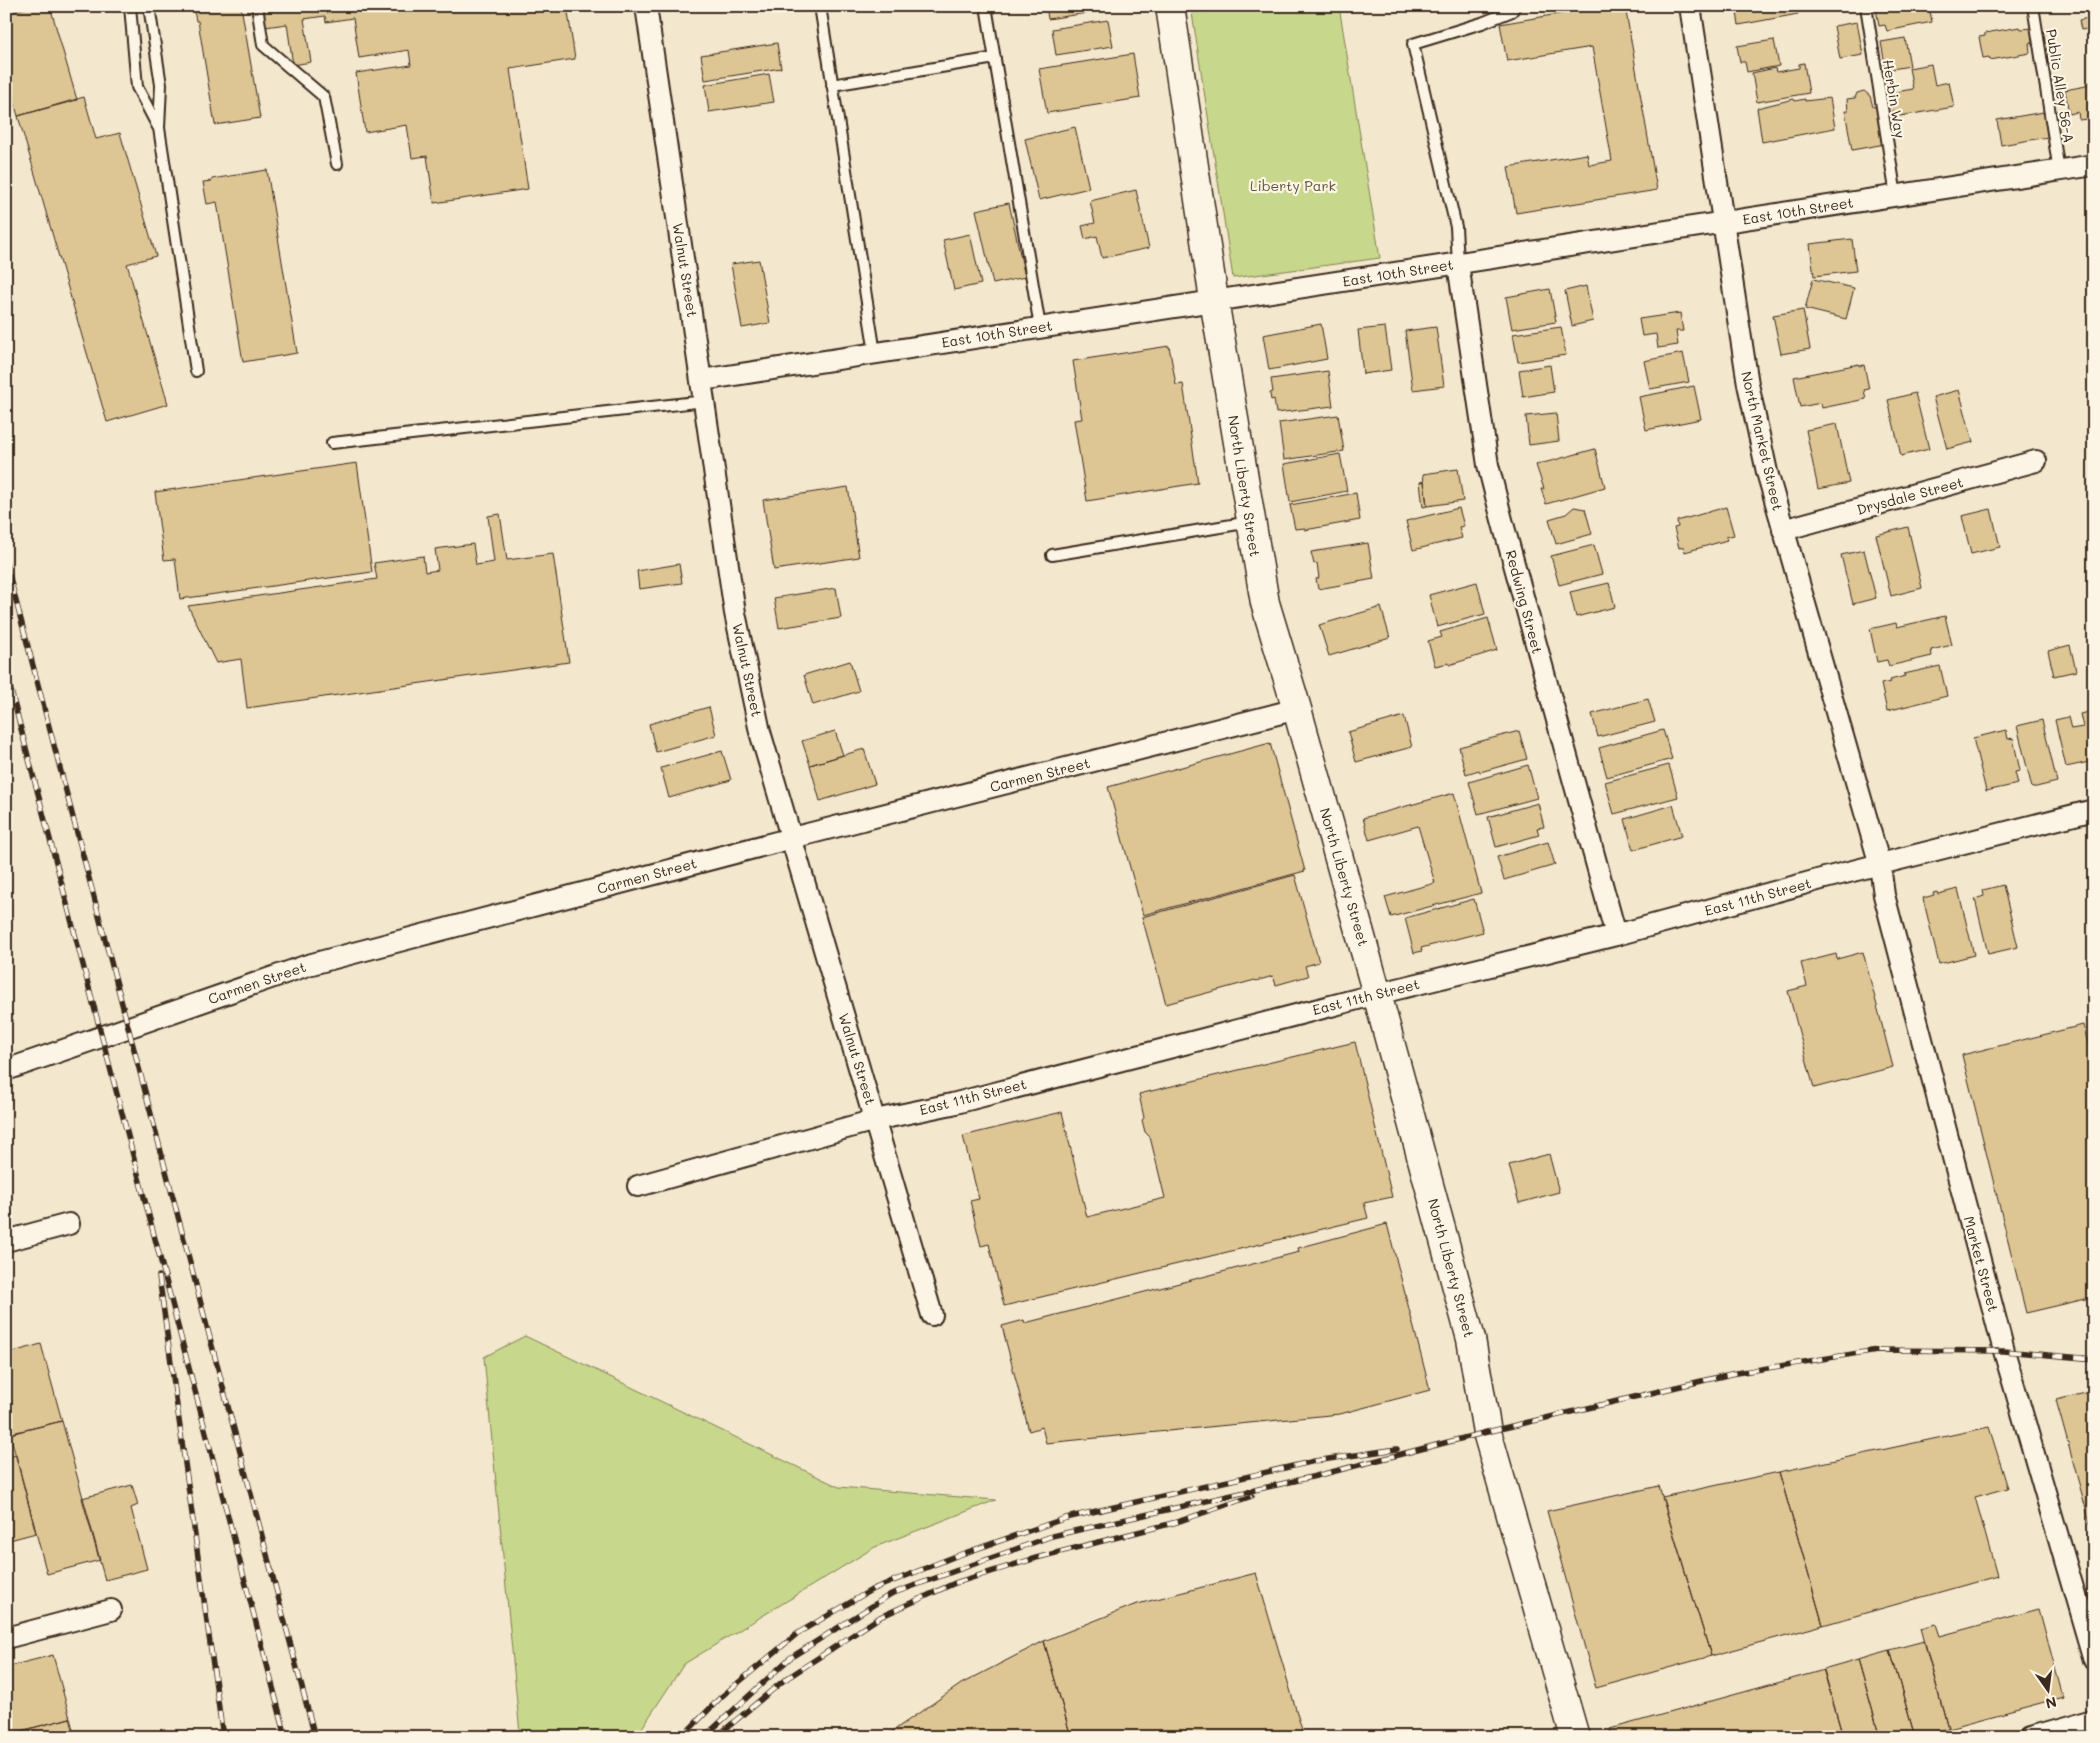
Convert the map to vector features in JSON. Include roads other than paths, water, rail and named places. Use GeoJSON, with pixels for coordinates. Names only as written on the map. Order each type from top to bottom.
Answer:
{"type":"FeatureCollection","features":[{"type":"Feature","properties":{"kind":"street","name":"Walnut Street"},"geometry":{"type":"LineString","coordinates":[[646,6],[735,613],[760,732],[932,1315]]}},
{"type":"Feature","properties":{"kind":"street","name":"North Liberty Street"},"geometry":{"type":"LineString","coordinates":[[1170,6],[1214,300],[1265,604],[1297,709],[1377,994],[1470,1339],[1487,1432],[1575,1737]]}},
{"type":"Feature","properties":{"kind":"street","name":"North Market Street"},"geometry":{"type":"LineString","coordinates":[[1690,6],[1748,384],[1767,472],[1880,865]]}},
{"type":"Feature","properties":{"kind":"street","name":"East 10th Street"},"geometry":{"type":"LineString","coordinates":[[702,380],[2094,165]]}},
{"type":"Feature","properties":{"kind":"street","name":"Redwing Street"},"geometry":{"type":"LineString","coordinates":[[1458,264],[1488,465],[1616,935]]}},
{"type":"Feature","properties":{"kind":"street","name":"Drysdale Street"},"geometry":{"type":"LineString","coordinates":[[1783,530],[2036,462]]}},
{"type":"Feature","properties":{"kind":"street","name":"Carmen Street"},"geometry":{"type":"LineString","coordinates":[[6,1070],[308,965],[792,838],[1297,709]]}},
{"type":"Feature","properties":{"kind":"street","name":"East 11th Street"},"geometry":{"type":"LineString","coordinates":[[638,1186],[875,1120],[952,1104],[1377,994],[1616,935],[2094,810]]}},
{"type":"Feature","properties":{"kind":"street","name":"Market Street"},"geometry":{"type":"LineString","coordinates":[[1880,865],[1884,895],[2004,1351],[2094,1660]]}},
{"type":"Feature","properties":{"kind":"street"},"geometry":{"type":"LineString","coordinates":[[6,1241],[69,1224]]}},
{"type":"Feature","properties":{"kind":"street"},"geometry":{"type":"LineString","coordinates":[[6,1638],[111,1610]]}},
{"type":"Feature","properties":{"kind":"street"},"geometry":{"type":"LineString","coordinates":[[2030,1737],[2094,1719]]}},
{"type":"Feature","properties":{"kind":"lane"},"geometry":{"type":"LineString","coordinates":[[130,6],[137,87],[159,128]]}},
{"type":"Feature","properties":{"kind":"lane"},"geometry":{"type":"LineString","coordinates":[[150,6],[161,85],[159,128],[196,371]]}},
{"type":"Feature","properties":{"kind":"lane"},"geometry":{"type":"LineString","coordinates":[[257,6],[264,45],[324,97],[337,164]]}},
{"type":"Feature","properties":{"kind":"lane"},"geometry":{"type":"LineString","coordinates":[[820,6],[875,353]]}},
{"type":"Feature","properties":{"kind":"lane"},"geometry":{"type":"LineString","coordinates":[[986,6],[1040,328]]}},
{"type":"Feature","properties":{"kind":"lane"},"geometry":{"type":"LineString","coordinates":[[1458,264],[1456,227],[1413,44],[1482,23],[1512,10],[1515,6]]}},
{"type":"Feature","properties":{"kind":"lane","name":"Herbin Way"},"geometry":{"type":"LineString","coordinates":[[1866,6],[1896,196]]}},
{"type":"Feature","properties":{"kind":"lane","name":"Public Alley 56-A"},"geometry":{"type":"LineString","coordinates":[[2034,6],[2059,170]]}},
{"type":"Feature","properties":{"kind":"lane"},"geometry":{"type":"LineString","coordinates":[[832,84],[994,58]]}},
{"type":"Feature","properties":{"kind":"lane"},"geometry":{"type":"LineString","coordinates":[[332,444],[705,401]]}},
{"type":"Feature","properties":{"kind":"lane"},"geometry":{"type":"LineString","coordinates":[[1052,555],[1250,522]]}},
{"type":"Feature","properties":{"kind":"railway"},"geometry":{"type":"LineString","coordinates":[[6,563],[315,1737]]}},
{"type":"Feature","properties":{"kind":"railway"},"geometry":{"type":"LineString","coordinates":[[6,672],[286,1737]]}},
{"type":"Feature","properties":{"kind":"railway"},"geometry":{"type":"LineString","coordinates":[[159,1276],[223,1737]]}},
{"type":"Feature","properties":{"kind":"railway"},"geometry":{"type":"LineString","coordinates":[[704,1737],[790,1658],[891,1594],[1052,1536],[1316,1476],[1487,1432],[1731,1374],[1877,1350],[2004,1351],[2094,1359]]}},
{"type":"Feature","properties":{"kind":"railway"},"geometry":{"type":"LineString","coordinates":[[682,1737],[721,1697],[798,1633],[873,1589],[956,1556],[1066,1518],[1315,1461],[1397,1449]]}},
{"type":"Feature","properties":{"kind":"railway"},"geometry":{"type":"LineString","coordinates":[[716,1737],[783,1681],[880,1617],[955,1583],[1036,1558],[1177,1522],[1252,1496]]}},
{"type":"Feature","properties":{"kind":"park label","name":"Liberty Park"},"geometry":{"type":"Point","coordinates":[1293,186]}}]}
